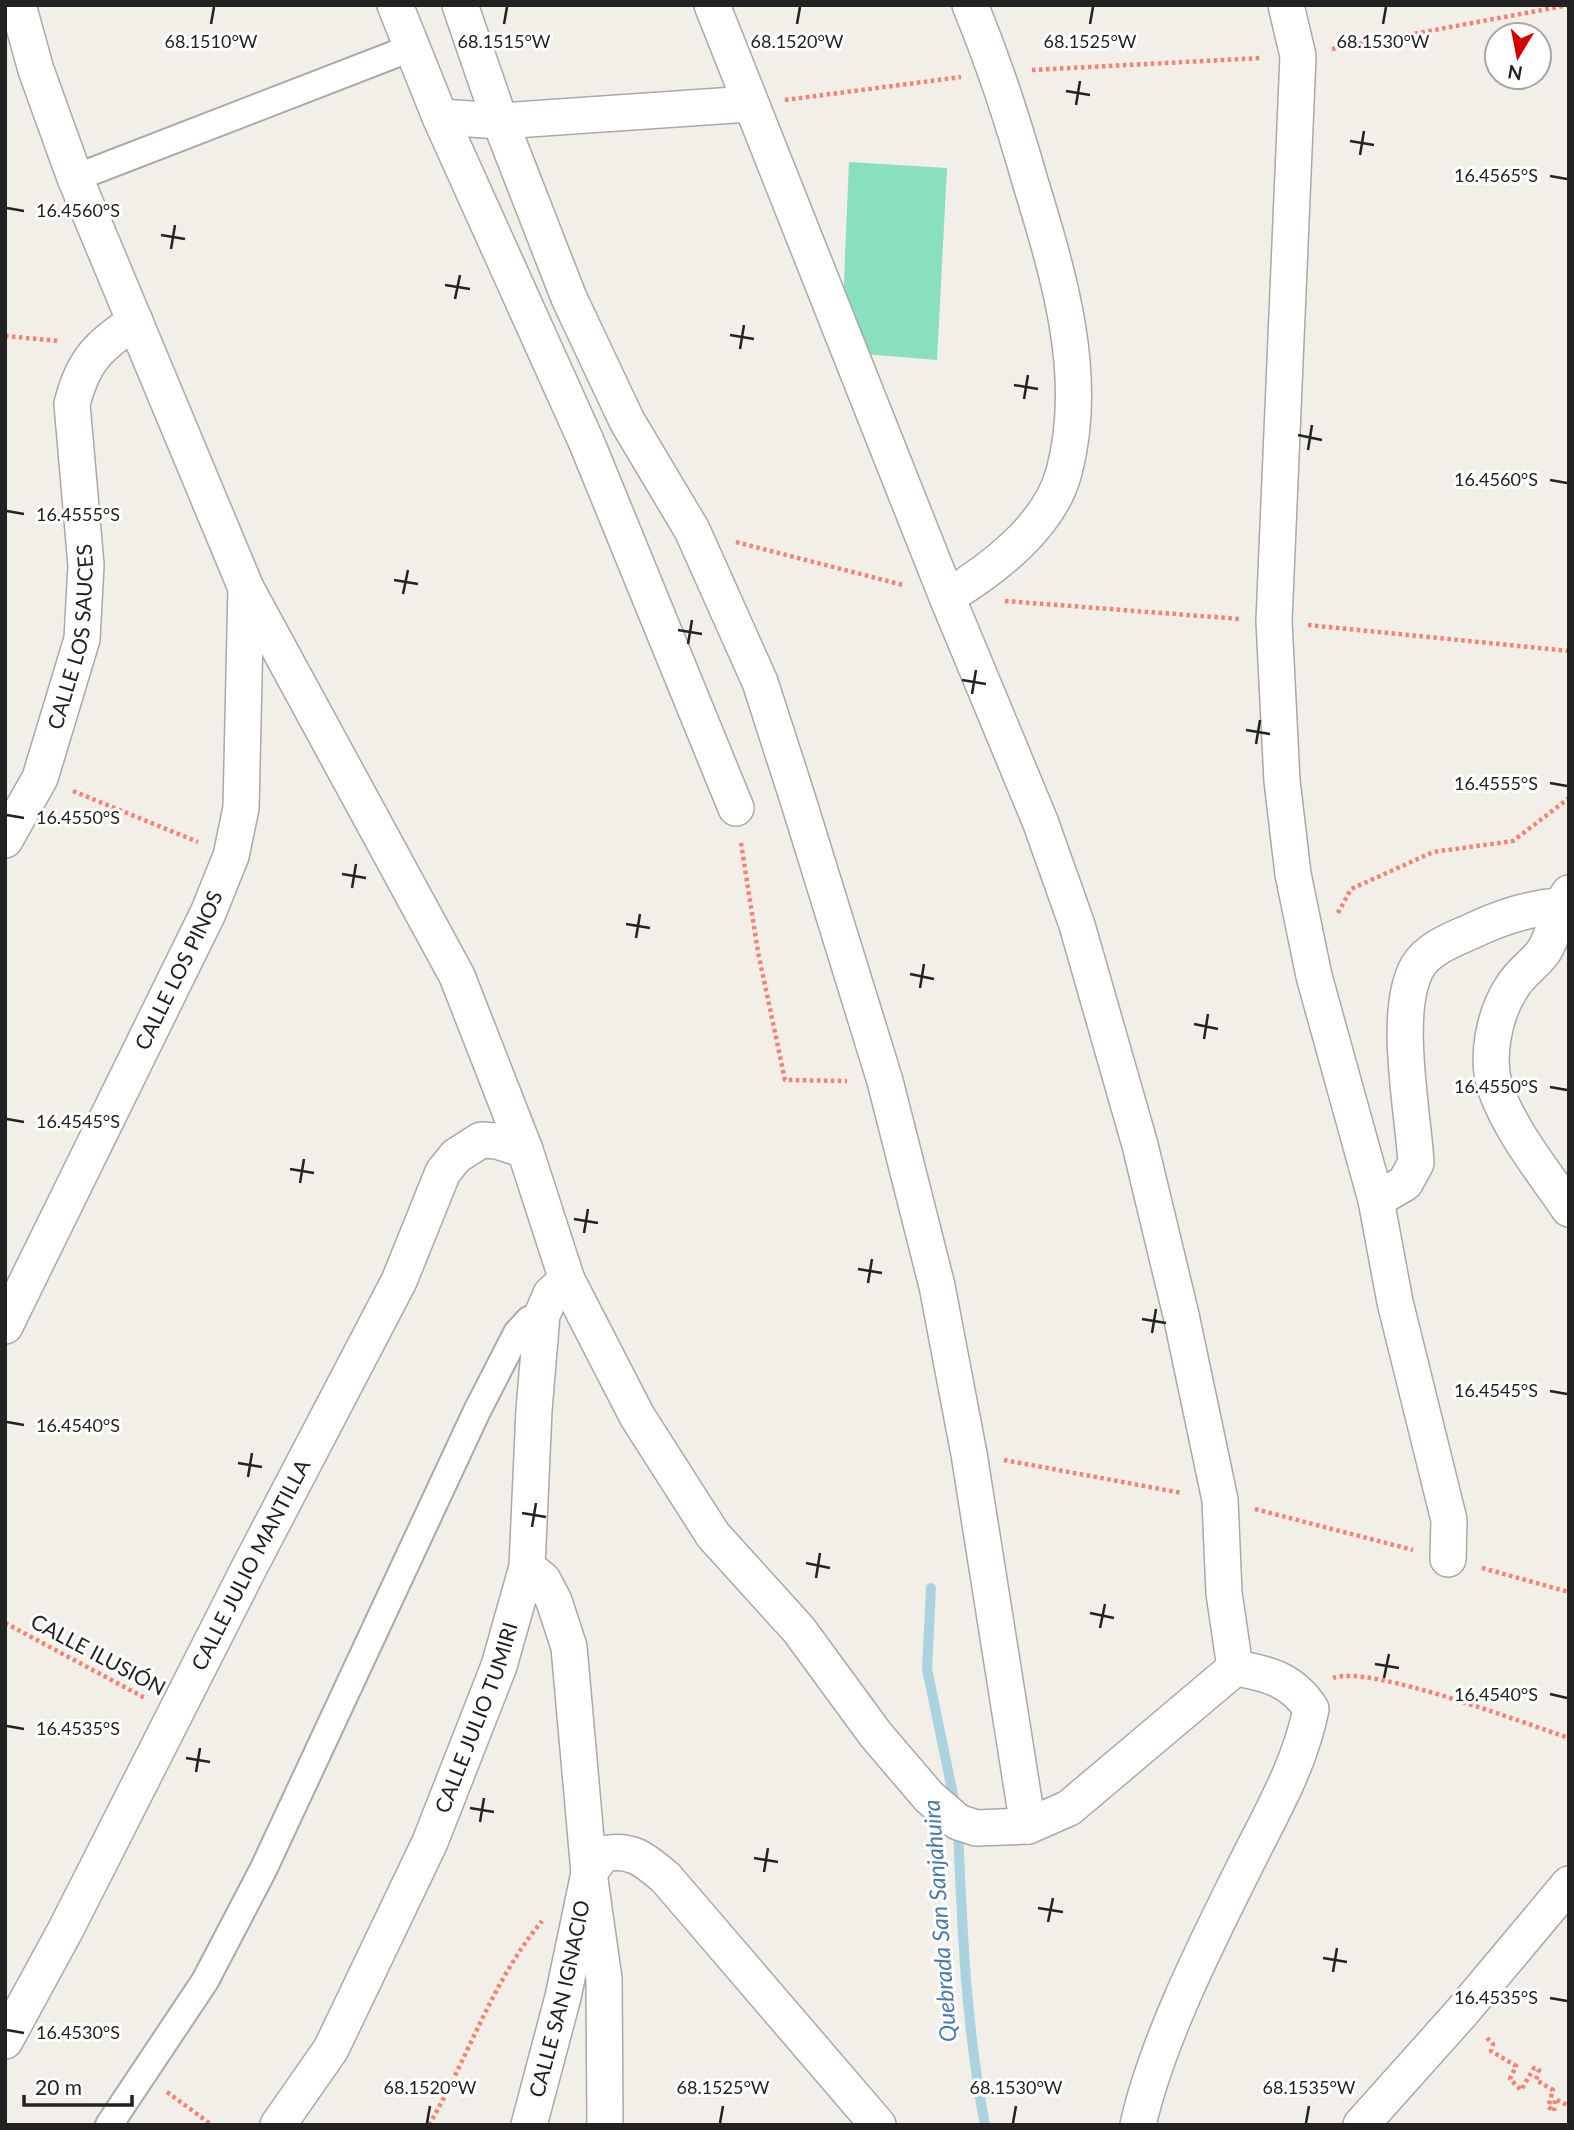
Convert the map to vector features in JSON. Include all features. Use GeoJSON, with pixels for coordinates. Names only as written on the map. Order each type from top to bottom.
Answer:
{"type":"FeatureCollection","features":[{"type":"Feature","properties":{"kind":"street"},"geometry":{"type":"LineString","coordinates":[[18,5],[36,70],[75,178],[246,588],[457,976],[525,1150],[567,1280],[637,1416],[713,1535],[799,1630],[876,1735],[929,1797],[958,1822],[976,1828],[1028,1826],[1069,1808],[1235,1668],[1262,1672],[1300,1692],[1311,1709],[1299,1758],[1223,1911],[1163,2048],[1138,2125]]}},
{"type":"Feature","properties":{"kind":"street"},"geometry":{"type":"LineString","coordinates":[[395,5],[440,117],[586,441],[736,808]]}},
{"type":"Feature","properties":{"kind":"street"},"geometry":{"type":"LineString","coordinates":[[460,5],[500,121],[569,298],[627,421],[692,530],[760,682],[886,1081],[937,1286],[969,1454],[1028,1826]]}},
{"type":"Feature","properties":{"kind":"street"},"geometry":{"type":"LineString","coordinates":[[712,5],[749,104],[947,597],[1040,821],[1077,925],[1140,1145],[1181,1315],[1220,1500],[1224,1593],[1235,1668]]}},
{"type":"Feature","properties":{"kind":"street"},"geometry":{"type":"LineString","coordinates":[[947,597],[981,577],[1038,524],[1064,474],[1071,423],[1072,350],[1053,256],[998,72],[970,5]]}},
{"type":"Feature","properties":{"kind":"street"},"geometry":{"type":"LineString","coordinates":[[1286,5],[1298,56],[1274,621],[1282,781],[1293,874],[1314,976],[1376,1200],[1395,1302],[1449,1520],[1448,1559]]}},
{"type":"Feature","properties":{"kind":"street"},"geometry":{"type":"LineString","coordinates":[[75,178],[411,48]]}},
{"type":"Feature","properties":{"kind":"street"},"geometry":{"type":"LineString","coordinates":[[440,117],[500,121],[749,104]]}},
{"type":"Feature","properties":{"kind":"street","name":"CALLE LOS SAUCES"},"geometry":{"type":"LineString","coordinates":[[5,840],[40,778],[82,639],[86,565],[72,404],[85,365],[102,344],[135,321]]}},
{"type":"Feature","properties":{"kind":"street"},"geometry":{"type":"LineString","coordinates":[[586,441],[627,421]]}},
{"type":"Feature","properties":{"kind":"street","name":"CALLE LOS PINOS"},"geometry":{"type":"LineString","coordinates":[[5,1326],[208,912],[231,856],[242,808],[246,588]]}},
{"type":"Feature","properties":{"kind":"street"},"geometry":{"type":"LineString","coordinates":[[1376,1200],[1405,1183],[1416,1163],[1405,1002],[1419,964],[1444,944],[1484,925],[1564,900],[1557,928],[1543,953],[1512,987],[1506,999],[1496,1024],[1492,1062],[1496,1089],[1517,1130],[1569,1209]]}},
{"type":"Feature","properties":{"kind":"street","name":"CALLE JULIO MANTILLA"},"geometry":{"type":"LineString","coordinates":[[5,2041],[399,1281],[443,1172],[456,1156],[481,1140],[497,1141],[525,1150]]}},
{"type":"Feature","properties":{"kind":"street","name":"CALLE JULIO TUMIRI"},"geometry":{"type":"LineString","coordinates":[[278,2125],[331,2049],[430,1842],[499,1666],[527,1567],[534,1410],[542,1315],[551,1294],[567,1280]]}},
{"type":"Feature","properties":{"kind":"street"},"geometry":{"type":"LineString","coordinates":[[109,2125],[205,1981],[263,1870],[477,1411],[517,1333],[528,1320],[542,1315]]}},
{"type":"Feature","properties":{"kind":"street"},"geometry":{"type":"LineString","coordinates":[[527,1567],[542,1580],[554,1601],[569,1647],[589,1873],[604,1979],[604,2111],[626,2125]]}},
{"type":"Feature","properties":{"kind":"street"},"geometry":{"type":"LineString","coordinates":[[589,1873],[603,1854],[619,1851],[640,1855],[666,1878],[878,2125]]}},
{"type":"Feature","properties":{"kind":"street","name":"CALLE SAN IGNACIO"},"geometry":{"type":"LineString","coordinates":[[529,2125],[563,1997],[589,1873]]}},
{"type":"Feature","properties":{"kind":"street"},"geometry":{"type":"LineString","coordinates":[[1361,2125],[1462,2012],[1569,1884]]}},
{"type":"Feature","properties":{"kind":"path"},"geometry":{"type":"LineString","coordinates":[[749,104],[998,72],[1298,56],[1569,5]]}},
{"type":"Feature","properties":{"kind":"path"},"geometry":{"type":"LineString","coordinates":[[5,336],[102,344]]}},
{"type":"Feature","properties":{"kind":"path"},"geometry":{"type":"LineString","coordinates":[[692,530],[947,597]]}},
{"type":"Feature","properties":{"kind":"path"},"geometry":{"type":"LineString","coordinates":[[1002,601],[1274,621],[1569,651]]}},
{"type":"Feature","properties":{"kind":"path"},"geometry":{"type":"LineString","coordinates":[[40,778],[231,856]]}},
{"type":"Feature","properties":{"kind":"path"},"geometry":{"type":"LineString","coordinates":[[1332,925],[1351,889],[1433,852],[1513,841],[1569,798]]}},
{"type":"Feature","properties":{"kind":"path"},"geometry":{"type":"LineString","coordinates":[[736,808],[758,952],[785,1080],[886,1081]]}},
{"type":"Feature","properties":{"kind":"path"},"geometry":{"type":"LineString","coordinates":[[969,1454],[1220,1500],[1569,1592]]}},
{"type":"Feature","properties":{"kind":"path","name":"CALLE ILUSIÓN"},"geometry":{"type":"LineString","coordinates":[[5,1623],[176,1715]]}},
{"type":"Feature","properties":{"kind":"path"},"geometry":{"type":"LineString","coordinates":[[1300,1692],[1341,1675],[1388,1681],[1569,1738]]}},
{"type":"Feature","properties":{"kind":"path"},"geometry":{"type":"LineString","coordinates":[[429,2125],[446,2096],[498,1986],[548,1914]]}},
{"type":"Feature","properties":{"kind":"path"},"geometry":{"type":"LineString","coordinates":[[1462,2012],[1493,2044],[1491,2051],[1516,2066],[1510,2078],[1521,2090],[1534,2068],[1539,2070],[1536,2080],[1553,2090],[1548,2107],[1554,2111],[1555,2099],[1569,2106]]}},
{"type":"Feature","properties":{"kind":"path"},"geometry":{"type":"LineString","coordinates":[[143,2076],[212,2125]]}},
{"type":"Feature","properties":{"kind":"green space"},"geometry":{"type":"Polygon","coordinates":[[[849,162],[947,168],[937,360],[841,352],[849,162]]]}},
{"type":"Feature","properties":{"kind":"waterway","name":"Quebrada San Sanjahuira"},"geometry":{"type":"LineString","coordinates":[[931,1588],[927,1669],[956,1809]]}},
{"type":"Feature","properties":{"kind":"waterway","name":"Quebrada San Sanjahuira"},"geometry":{"type":"LineString","coordinates":[[958,1828],[969,2014],[985,2125]]}}]}
